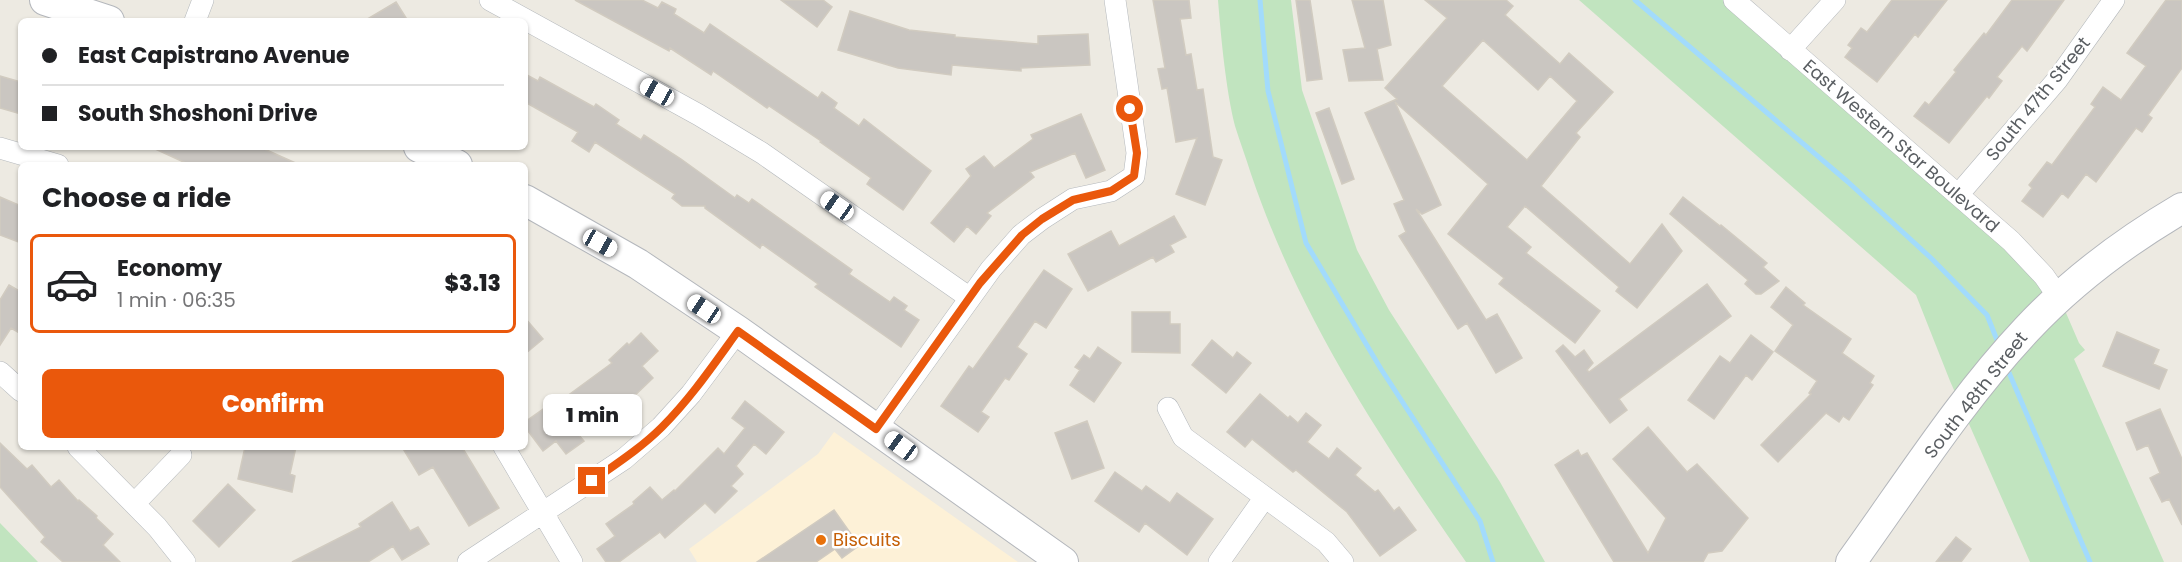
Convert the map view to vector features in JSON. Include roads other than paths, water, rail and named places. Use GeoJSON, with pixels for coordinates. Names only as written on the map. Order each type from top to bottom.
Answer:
{"type":"FeatureCollection","features":[{"type":"Feature","properties":{"kind":"main road"},"geometry":{"type":"LineString","coordinates":[[45,0],[100,18]]}},
{"type":"Feature","properties":{"kind":"main road"},"geometry":{"type":"LineString","coordinates":[[425,150],[451,162]]}},
{"type":"Feature","properties":{"kind":"main road"},"geometry":{"type":"LineString","coordinates":[[528,202],[638,264],[738,331],[1063,562]]}},
{"type":"Feature","properties":{"kind":"main road","name":"South 48th Street"},"geometry":{"type":"LineString","coordinates":[[1851,562],[1987,375],[2028,327],[2114,252],[2182,208]]}},
{"type":"Feature","properties":{"kind":"street"},"geometry":{"type":"LineString","coordinates":[[196,18],[203,0]]}},
{"type":"Feature","properties":{"kind":"street"},"geometry":{"type":"LineString","coordinates":[[490,0],[523,18]]}},
{"type":"Feature","properties":{"kind":"street"},"geometry":{"type":"LineString","coordinates":[[876,429],[969,298],[991,269],[1022,235],[1042,219],[1073,200],[1111,191],[1134,176],[1137,153],[1115,0]]}},
{"type":"Feature","properties":{"kind":"street","name":"East Western Star Boulevard"},"geometry":{"type":"LineString","coordinates":[[1734,0],[2011,241],[2044,276],[2060,299]]}},
{"type":"Feature","properties":{"kind":"street"},"geometry":{"type":"LineString","coordinates":[[1790,50],[1835,0]]}},
{"type":"Feature","properties":{"kind":"street","name":"South 47th Street"},"geometry":{"type":"LineString","coordinates":[[1958,195],[2057,80],[2114,0]]}},
{"type":"Feature","properties":{"kind":"street"},"geometry":{"type":"LineString","coordinates":[[528,21],[699,115],[762,153],[969,298]]}},
{"type":"Feature","properties":{"kind":"street"},"geometry":{"type":"LineString","coordinates":[[0,148],[48,162]]}},
{"type":"Feature","properties":{"kind":"street"},"geometry":{"type":"LineString","coordinates":[[468,562],[624,459],[661,427],[691,394],[738,331]]}},
{"type":"Feature","properties":{"kind":"street"},"geometry":{"type":"LineString","coordinates":[[0,372],[18,388]]}},
{"type":"Feature","properties":{"kind":"street"},"geometry":{"type":"LineString","coordinates":[[1168,408],[1183,437],[1326,542],[1343,562]]}},
{"type":"Feature","properties":{"kind":"street"},"geometry":{"type":"LineString","coordinates":[[81,450],[135,503],[184,562]]}},
{"type":"Feature","properties":{"kind":"street"},"geometry":{"type":"LineString","coordinates":[[506,450],[572,562]]}},
{"type":"Feature","properties":{"kind":"street"},"geometry":{"type":"LineString","coordinates":[[135,503],[181,455]]}},
{"type":"Feature","properties":{"kind":"street"},"geometry":{"type":"LineString","coordinates":[[1219,562],[1265,497]]}},
{"type":"Feature","properties":{"kind":"waterway"},"geometry":{"type":"LineString","coordinates":[[1260,0],[1268,91],[1306,243],[1381,369],[1480,521],[1493,562]]}},
{"type":"Feature","properties":{"kind":"waterway"},"geometry":{"type":"LineString","coordinates":[[1635,0],[1848,182],[1932,259],[1987,315],[1999,345]]}},
{"type":"Feature","properties":{"kind":"waterway"},"geometry":{"type":"LineString","coordinates":[[2007,368],[2090,562]]}},
{"type":"Feature","properties":{"kind":"place","name":"Biscuits"},"geometry":{"type":"Point","coordinates":[821,540]}}]}
